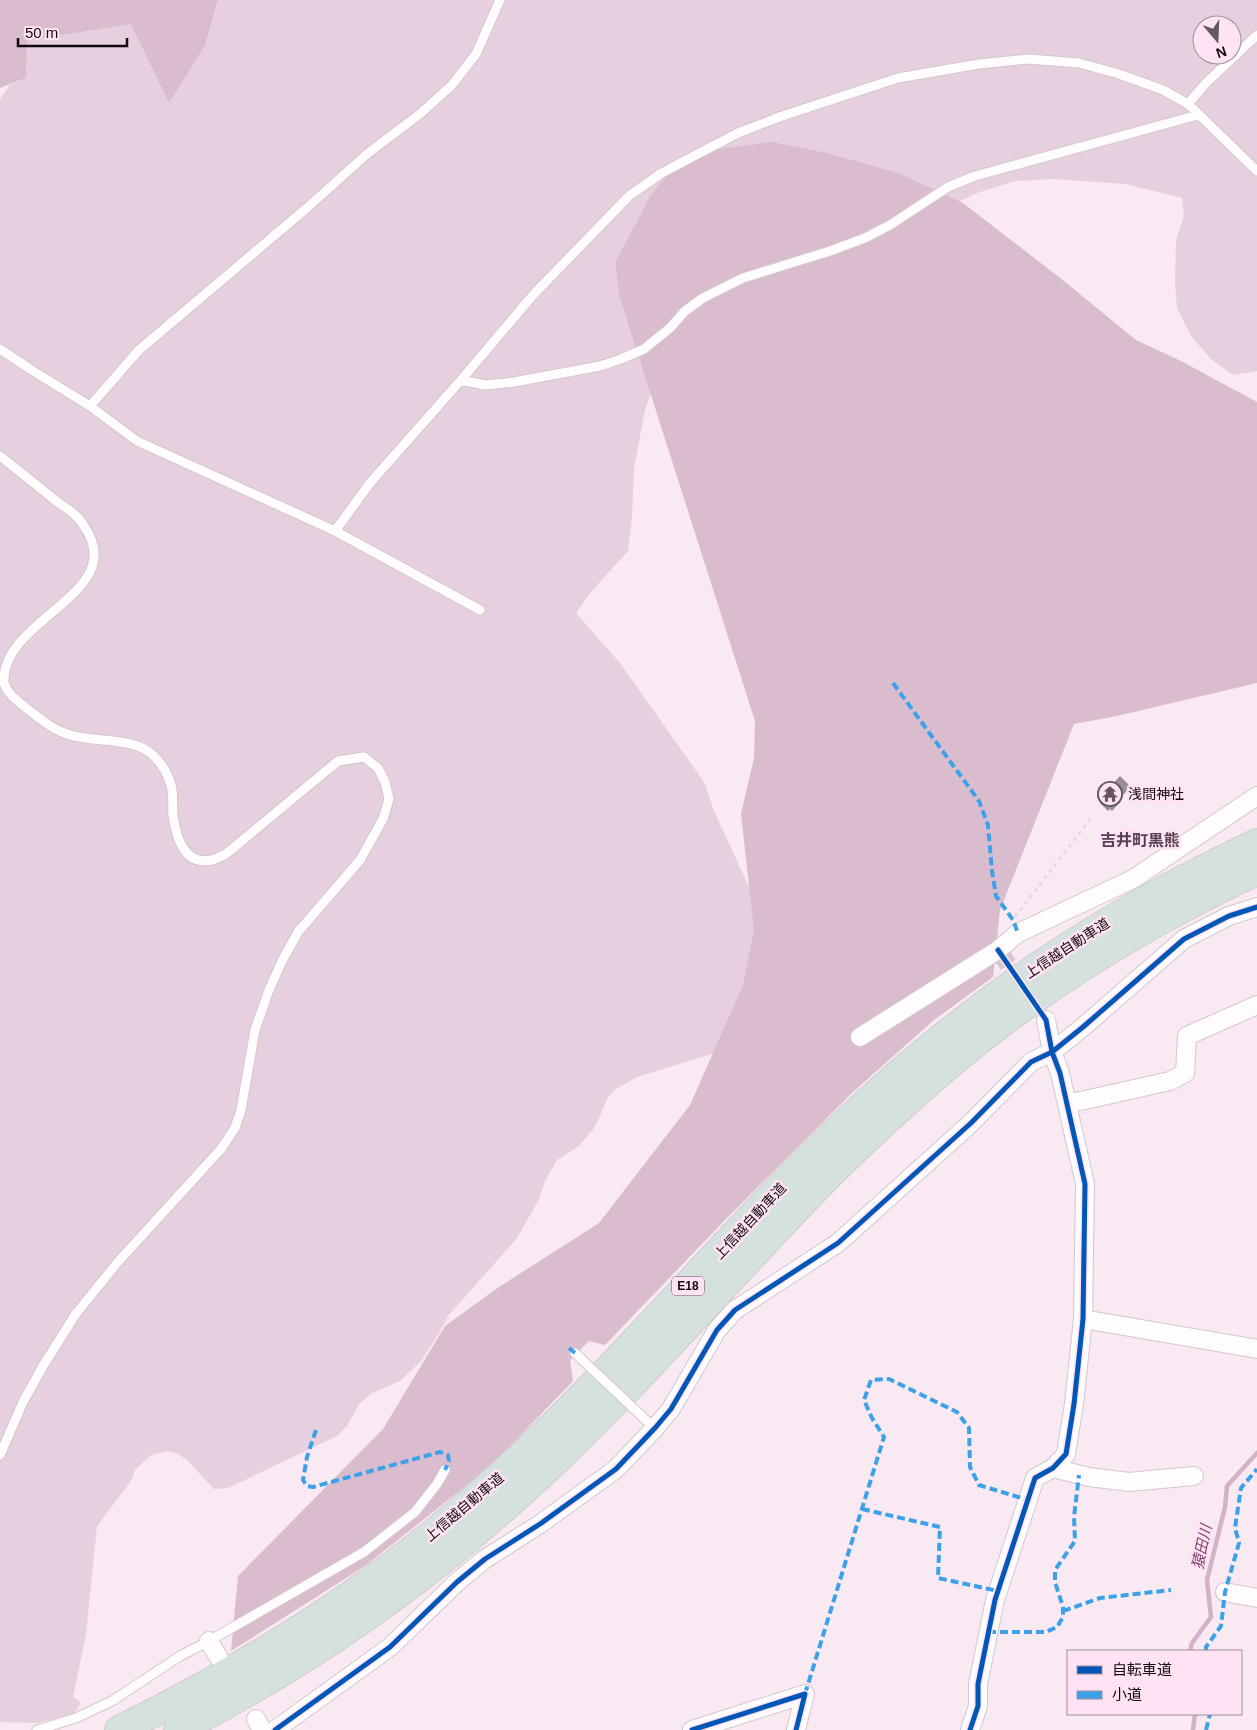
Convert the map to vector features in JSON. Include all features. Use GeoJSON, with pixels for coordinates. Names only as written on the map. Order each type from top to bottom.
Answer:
{"type":"FeatureCollection","features":[{"type":"Feature","properties":{"kind":"highway","name":"上信越自動車道"},"geometry":{"type":"LineString","coordinates":[[119,1730],[174,1702],[281,1641],[382,1574],[433,1534],[532,1448],[582,1398],[803,1164],[890,1081],[944,1035],[998,994],[1098,927],[1154,894],[1257,843]]}},
{"type":"Feature","properties":{"kind":"highway","name":"上信越自動車道"},"geometry":{"type":"LineString","coordinates":[[178,1730],[243,1695],[349,1629],[434,1566],[498,1514],[599,1417],[830,1174],[883,1124],[963,1054],[1012,1016],[1110,949],[1163,919],[1257,871]]}},
{"type":"Feature","properties":{"kind":"street"},"geometry":{"type":"LineString","coordinates":[[860,1036],[998,950],[1018,933],[1134,879],[1257,796]]}},
{"type":"Feature","properties":{"kind":"street"},"geometry":{"type":"LineString","coordinates":[[276,1730],[390,1647],[457,1582],[484,1559],[540,1524],[616,1469],[652,1425],[671,1409],[717,1330],[735,1310],[838,1242],[971,1123],[1031,1062],[1052,1052],[1184,939],[1229,916],[1257,907]]}},
{"type":"Feature","properties":{"kind":"street"},"geometry":{"type":"LineString","coordinates":[[1067,1104],[1170,1081],[1185,1073],[1186,1036],[1257,1005]]}},
{"type":"Feature","properties":{"kind":"street"},"geometry":{"type":"LineString","coordinates":[[970,1730],[978,1706],[978,1684],[995,1600],[1035,1478],[1053,1468],[1066,1454],[1074,1404],[1082,1319],[1085,1184],[1060,1073],[1052,1052],[1046,1020]]}},
{"type":"Feature","properties":{"kind":"street"},"geometry":{"type":"LineString","coordinates":[[1082,1319],[1257,1350]]}},
{"type":"Feature","properties":{"kind":"street"},"geometry":{"type":"LineString","coordinates":[[1053,1468],[1089,1477],[1129,1482],[1194,1476]]}},
{"type":"Feature","properties":{"kind":"street"},"geometry":{"type":"LineString","coordinates":[[1225,1592],[1257,1598]]}},
{"type":"Feature","properties":{"kind":"street"},"geometry":{"type":"LineString","coordinates":[[209,1641],[219,1658]]}},
{"type":"Feature","properties":{"kind":"street"},"geometry":{"type":"LineString","coordinates":[[692,1730],[806,1694],[796,1730]]}},
{"type":"Feature","properties":{"kind":"lane"},"geometry":{"type":"LineString","coordinates":[[90,406],[139,350],[308,207],[367,154],[421,113],[452,85],[476,54],[500,0]]}},
{"type":"Feature","properties":{"kind":"lane"},"geometry":{"type":"LineString","coordinates":[[1188,104],[1206,83],[1257,35]]}},
{"type":"Feature","properties":{"kind":"lane"},"geometry":{"type":"LineString","coordinates":[[335,531],[370,483],[533,295],[629,196],[660,174],[738,133],[898,78],[979,64],[1029,59],[1078,63],[1119,74],[1163,90],[1188,104],[1257,171]]}},
{"type":"Feature","properties":{"kind":"lane"},"geometry":{"type":"LineString","coordinates":[[461,380],[485,385],[514,382],[600,366],[621,359],[644,349],[670,328],[685,311],[703,298],[743,278],[865,238],[890,225],[948,187],[975,176],[1198,115]]}},
{"type":"Feature","properties":{"kind":"lane"},"geometry":{"type":"LineString","coordinates":[[0,349],[90,406],[138,441],[335,531],[480,610]]}},
{"type":"Feature","properties":{"kind":"lane"},"geometry":{"type":"LineString","coordinates":[[0,456],[76,516],[89,533],[93,555],[89,567],[68,594],[22,631],[6,650],[1,663],[1,674],[4,684],[9,694],[44,722],[68,734],[137,745],[154,756],[164,768],[171,787],[173,816],[183,850],[192,857],[202,860],[212,860],[226,854],[338,761],[364,757],[378,768],[385,782],[389,799],[383,819],[360,860],[298,932],[268,990],[255,1030],[241,1110],[235,1128],[221,1149],[116,1263],[75,1315],[23,1402],[0,1455]]}},
{"type":"Feature","properties":{"kind":"lane"},"geometry":{"type":"LineString","coordinates":[[575,1353],[652,1425]]}},
{"type":"Feature","properties":{"kind":"lane"},"geometry":{"type":"LineString","coordinates":[[37,1730],[94,1710],[112,1701],[180,1656],[364,1552],[415,1512],[437,1484],[445,1470]]}},
{"type":"Feature","properties":{"kind":"path"},"geometry":{"type":"LineString","coordinates":[[1013,920],[1092,817]]}},
{"type":"Feature","properties":{"kind":"shaded area"},"geometry":{"type":"Polygon","coordinates":[[[0,0],[218,0],[205,45],[169,103],[131,24],[27,41],[26,78],[0,88],[0,0]]]}},
{"type":"Feature","properties":{"kind":"shaded area"},"geometry":{"type":"Polygon","coordinates":[[[218,0],[1257,0],[1257,371],[1233,375],[1211,359],[1191,336],[1177,308],[1175,282],[1176,240],[1184,216],[1182,198],[1125,184],[1053,179],[1015,181],[977,193],[921,220],[665,356],[645,410],[634,468],[628,551],[590,593],[576,613],[620,663],[704,782],[714,811],[760,911],[738,1046],[637,1077],[616,1089],[608,1097],[595,1127],[579,1146],[557,1160],[546,1179],[538,1201],[517,1238],[449,1315],[421,1361],[400,1381],[372,1393],[359,1404],[347,1426],[337,1436],[228,1488],[214,1489],[187,1460],[178,1454],[167,1451],[151,1455],[135,1470],[131,1481],[97,1526],[86,1634],[73,1697],[81,1702],[74,1714],[37,1723],[0,1722],[0,99],[10,85],[26,78],[27,41],[131,24],[205,45],[218,0]]]}},
{"type":"Feature","properties":{"kind":"shaded area"},"geometry":{"type":"Polygon","coordinates":[[[772,142],[827,153],[898,173],[963,203],[1059,277],[1136,340],[1181,361],[1257,402],[1257,683],[1117,716],[1074,724],[1000,910],[993,977],[934,1020],[852,1093],[726,1219],[605,1345],[589,1341],[570,1360],[573,1381],[491,1466],[365,1566],[231,1651],[238,1576],[383,1429],[445,1326],[496,1289],[599,1223],[690,1105],[743,985],[754,930],[741,814],[754,758],[755,721],[620,298],[615,263],[651,195],[676,163],[712,150],[772,142]]]}},
{"type":"Feature","properties":{"kind":"building","name":"浅間神社"},"geometry":{"type":"Polygon","coordinates":[[[1120,776],[1131,787],[1119,799],[1121,801],[1112,811],[1110,809],[1108,811],[1100,803],[1099,798],[1120,776]]]}},
{"type":"Feature","properties":{"kind":"waterway","name":"猿田川"},"geometry":{"type":"LineString","coordinates":[[1190,1650],[1192,1643],[1211,1617],[1207,1580],[1225,1507],[1227,1486],[1257,1453]]}},
{"type":"Feature","properties":{"kind":"waterway","name":"猿田川"},"geometry":{"type":"LineString","coordinates":[[1193,1730],[1195,1715]]}},
{"type":"Feature","properties":{"kind":"tunnel"},"geometry":{"type":"LineString","coordinates":[[998,950],[1025,988]]}},
{"type":"Feature","properties":{"kind":"marked path"},"geometry":{"type":"LineString","coordinates":[[893,683],[979,801],[988,825],[996,896],[1013,920],[1018,933]]}},
{"type":"Feature","properties":{"kind":"marked path"},"geometry":{"type":"LineString","coordinates":[[569,1348],[575,1353]]}},
{"type":"Feature","properties":{"kind":"marked path"},"geometry":{"type":"LineString","coordinates":[[805,1694],[884,1437],[872,1418],[864,1400],[871,1380],[889,1379],[957,1412],[969,1428],[970,1467],[979,1485],[1028,1500]]}},
{"type":"Feature","properties":{"kind":"marked path"},"geometry":{"type":"LineString","coordinates":[[316,1430],[307,1457],[303,1480],[307,1486],[313,1487],[440,1452],[448,1455],[449,1461],[445,1470]]}},
{"type":"Feature","properties":{"kind":"marked path"},"geometry":{"type":"LineString","coordinates":[[1206,1650],[1206,1647],[1221,1626],[1225,1592],[1239,1543],[1235,1528],[1241,1488],[1257,1469]]}},
{"type":"Feature","properties":{"kind":"marked path"},"geometry":{"type":"LineString","coordinates":[[988,1632],[1046,1632],[1057,1627],[1063,1617],[1063,1607],[1055,1582],[1055,1570],[1075,1541],[1074,1517],[1079,1475]]}},
{"type":"Feature","properties":{"kind":"marked path"},"geometry":{"type":"LineString","coordinates":[[862,1509],[940,1527],[938,1578],[998,1591]]}},
{"type":"Feature","properties":{"kind":"marked path"},"geometry":{"type":"LineString","coordinates":[[1063,1611],[1100,1598],[1171,1590]]}},
{"type":"Feature","properties":{"kind":"marked path"},"geometry":{"type":"LineString","coordinates":[[1206,1730],[1210,1715]]}},
{"type":"Feature","properties":{"kind":"cycle path"},"geometry":{"type":"LineString","coordinates":[[275,1730],[390,1647],[457,1582],[485,1559],[540,1524],[616,1469],[671,1409],[717,1330],[735,1310],[838,1243],[971,1123],[1031,1062],[1052,1052],[1184,939],[1229,916],[1257,907]]}},
{"type":"Feature","properties":{"kind":"cycle path"},"geometry":{"type":"LineString","coordinates":[[970,1730],[978,1706],[978,1684],[995,1600],[1035,1478],[1053,1468],[1066,1454],[1074,1404],[1083,1319],[1085,1184],[1060,1073],[1052,1052],[1046,1020],[998,950]]}},
{"type":"Feature","properties":{"kind":"cycle path"},"geometry":{"type":"LineString","coordinates":[[692,1730],[805,1694],[796,1730]]}},
{"type":"Feature","properties":{"kind":"place","name":"浅間神社"},"geometry":{"type":"Point","coordinates":[1110,794]}},
{"type":"Feature","properties":{"kind":"district","name":"吉井町黒熊"},"geometry":{"type":"Point","coordinates":[1140,840]}}]}
